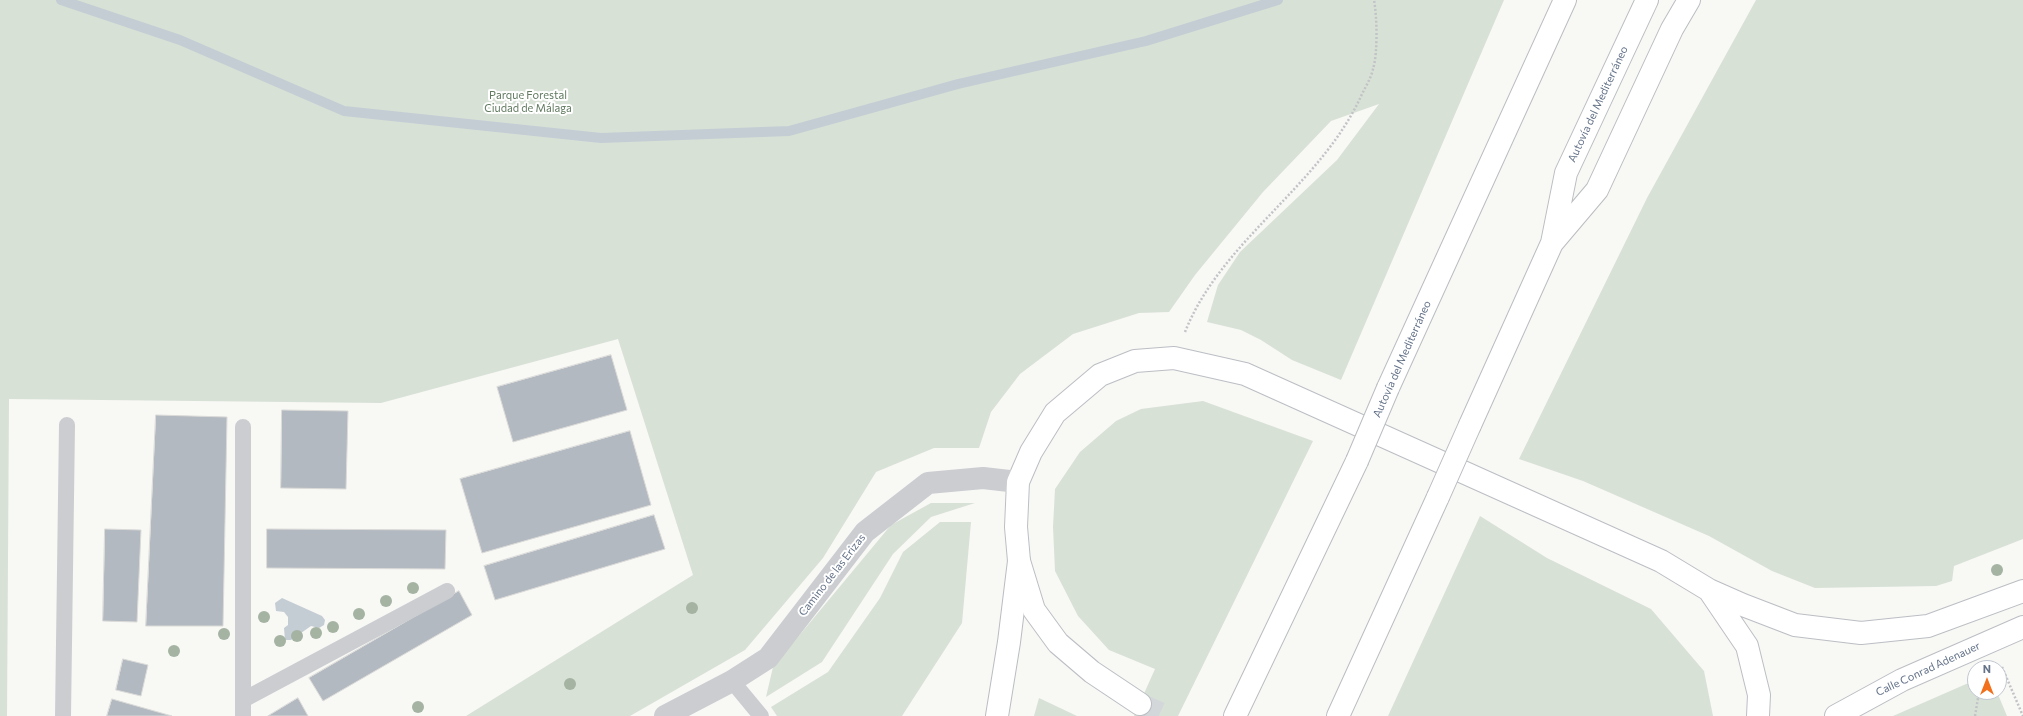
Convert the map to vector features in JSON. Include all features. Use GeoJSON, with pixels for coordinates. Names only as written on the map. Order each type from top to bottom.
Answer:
{"type":"FeatureCollection","features":[{"type":"Feature","properties":{"kind":"main road","name":"Autovía del Mediterráneo"},"geometry":{"type":"LineString","coordinates":[[1235,716],[1357,461],[1388,388],[1565,0]]}},
{"type":"Feature","properties":{"kind":"main road","name":"Autovía del Mediterráneo"},"geometry":{"type":"LineString","coordinates":[[1338,716],[1552,243],[1566,173],[1647,0]]}},
{"type":"Feature","properties":{"kind":"main road"},"geometry":{"type":"LineString","coordinates":[[1552,243],[1597,190],[1672,30],[1689,0]]}},
{"type":"Feature","properties":{"kind":"main road"},"geometry":{"type":"LineString","coordinates":[[1140,704],[1092,672],[1058,643],[1034,610],[1019,561],[1016,527],[1018,482],[1031,452],[1055,413],[1100,375],[1135,361],[1174,358],[1245,374],[1661,561],[1709,590],[1795,625],[1861,633],[1928,626],[2023,591]]}},
{"type":"Feature","properties":{"kind":"main road"},"geometry":{"type":"LineString","coordinates":[[997,716],[1009,642],[1019,561]]}},
{"type":"Feature","properties":{"kind":"main road"},"geometry":{"type":"LineString","coordinates":[[1709,590],[1747,646],[1759,695],[1758,716]]}},
{"type":"Feature","properties":{"kind":"main road","name":"Calle Conrad Adenauer"},"geometry":{"type":"LineString","coordinates":[[1836,716],[1902,680],[2023,626]]}},
{"type":"Feature","properties":{"kind":"street","name":"Camino de las Erizas"},"geometry":{"type":"LineString","coordinates":[[665,716],[732,681],[768,658],[865,532],[928,483],[983,478],[1018,482]]}},
{"type":"Feature","properties":{"kind":"lane"},"geometry":{"type":"LineString","coordinates":[[63,716],[67,425]]}},
{"type":"Feature","properties":{"kind":"lane"},"geometry":{"type":"LineString","coordinates":[[243,427],[243,716]]}},
{"type":"Feature","properties":{"kind":"lane"},"geometry":{"type":"LineString","coordinates":[[243,700],[447,591]]}},
{"type":"Feature","properties":{"kind":"lane"},"geometry":{"type":"LineString","coordinates":[[732,681],[761,716]]}},
{"type":"Feature","properties":{"kind":"path"},"geometry":{"type":"LineString","coordinates":[[1174,358],[1190,320],[1221,269],[1321,160],[1352,117],[1374,69],[1377,17],[1374,0]]}},
{"type":"Feature","properties":{"kind":"path"},"geometry":{"type":"LineString","coordinates":[[1991,641],[2023,716]]}},
{"type":"Feature","properties":{"kind":"path"},"geometry":{"type":"LineString","coordinates":[[1975,716],[1978,700]]}},
{"type":"Feature","properties":{"kind":"green space","name":"Parque Forestal Ciudad de Málaga"},"geometry":{"type":"Polygon","coordinates":[[[0,0],[1504,0],[1341,380],[1292,360],[1261,340],[1241,330],[1207,322],[1218,285],[1240,252],[1337,160],[1379,104],[1331,121],[1263,192],[1195,275],[1169,312],[1139,313],[1073,334],[1020,374],[991,412],[979,448],[934,448],[876,472],[823,558],[745,650],[630,716],[466,716],[693,575],[618,339],[381,403],[9,399],[7,716],[0,716],[0,0]]]}},
{"type":"Feature","properties":{"kind":"green space"},"geometry":{"type":"Polygon","coordinates":[[[1756,0],[2023,0],[2023,539],[1954,566],[1952,581],[1936,586],[1815,588],[1772,571],[1709,536],[1583,481],[1519,459],[1647,198],[1756,0]]]}},
{"type":"Feature","properties":{"kind":"green space"},"geometry":{"type":"Polygon","coordinates":[[[1203,401],[1313,441],[1178,716],[1134,716],[1155,669],[1109,650],[1078,616],[1055,571],[1053,527],[1055,489],[1080,452],[1116,421],[1141,409],[1203,401]]]}},
{"type":"Feature","properties":{"kind":"green space"},"geometry":{"type":"Polygon","coordinates":[[[931,503],[975,503],[931,517],[893,554],[822,662],[766,697],[773,667],[891,525],[931,503]]]}},
{"type":"Feature","properties":{"kind":"green space"},"geometry":{"type":"Polygon","coordinates":[[[1480,516],[1547,558],[1651,609],[1704,671],[1713,716],[1388,716],[1480,516]]]}},
{"type":"Feature","properties":{"kind":"green space"},"geometry":{"type":"Polygon","coordinates":[[[940,522],[971,522],[962,623],[902,716],[777,716],[771,707],[828,672],[880,598],[903,552],[940,522]]]}},
{"type":"Feature","properties":{"kind":"green space"},"geometry":{"type":"Polygon","coordinates":[[[1967,684],[1967,700],[2000,700],[2007,716],[1893,716],[1967,684]]]}},
{"type":"Feature","properties":{"kind":"green space"},"geometry":{"type":"Polygon","coordinates":[[[1039,698],[1077,716],[1034,716],[1039,698]]]}},
{"type":"Feature","properties":{"kind":"shaded area"},"geometry":{"type":"Polygon","coordinates":[[[282,598],[322,616],[325,620],[324,625],[319,628],[311,626],[291,640],[285,640],[284,628],[288,625],[288,617],[284,612],[276,611],[275,603],[282,598]]]}},
{"type":"Feature","properties":{"kind":"building"},"geometry":{"type":"Polygon","coordinates":[[[611,355],[627,410],[513,442],[497,387],[611,355]]]}},
{"type":"Feature","properties":{"kind":"building"},"geometry":{"type":"Polygon","coordinates":[[[282,410],[348,411],[346,489],[281,488],[282,410]]]}},
{"type":"Feature","properties":{"kind":"building"},"geometry":{"type":"Polygon","coordinates":[[[156,415],[227,417],[223,626],[146,626],[156,415]]]}},
{"type":"Feature","properties":{"kind":"building"},"geometry":{"type":"Polygon","coordinates":[[[630,431],[651,505],[482,553],[460,479],[630,431]]]}},
{"type":"Feature","properties":{"kind":"building"},"geometry":{"type":"Polygon","coordinates":[[[654,515],[665,549],[495,600],[484,566],[654,515]]]}},
{"type":"Feature","properties":{"kind":"building"},"geometry":{"type":"Polygon","coordinates":[[[105,529],[141,530],[137,622],[103,621],[105,529]]]}},
{"type":"Feature","properties":{"kind":"building"},"geometry":{"type":"Polygon","coordinates":[[[267,529],[446,530],[445,569],[267,568],[267,529]]]}},
{"type":"Feature","properties":{"kind":"building"},"geometry":{"type":"Polygon","coordinates":[[[459,591],[472,615],[323,701],[309,678],[459,591]]]}},
{"type":"Feature","properties":{"kind":"building"},"geometry":{"type":"Polygon","coordinates":[[[123,659],[148,665],[141,696],[116,690],[123,659]]]}},
{"type":"Feature","properties":{"kind":"building"},"geometry":{"type":"Polygon","coordinates":[[[298,698],[308,716],[268,716],[298,698]]]}},
{"type":"Feature","properties":{"kind":"building"},"geometry":{"type":"Polygon","coordinates":[[[112,699],[172,716],[107,716],[112,699]]]}},
{"type":"Feature","properties":{"kind":"waterway"},"geometry":{"type":"LineString","coordinates":[[61,0],[180,40],[344,111],[601,138],[789,131],[958,84],[1146,41],[1278,0]]}},
{"type":"Feature","properties":{"kind":"tunnel"},"geometry":{"type":"LineString","coordinates":[[1140,704],[1167,716]]}}]}
